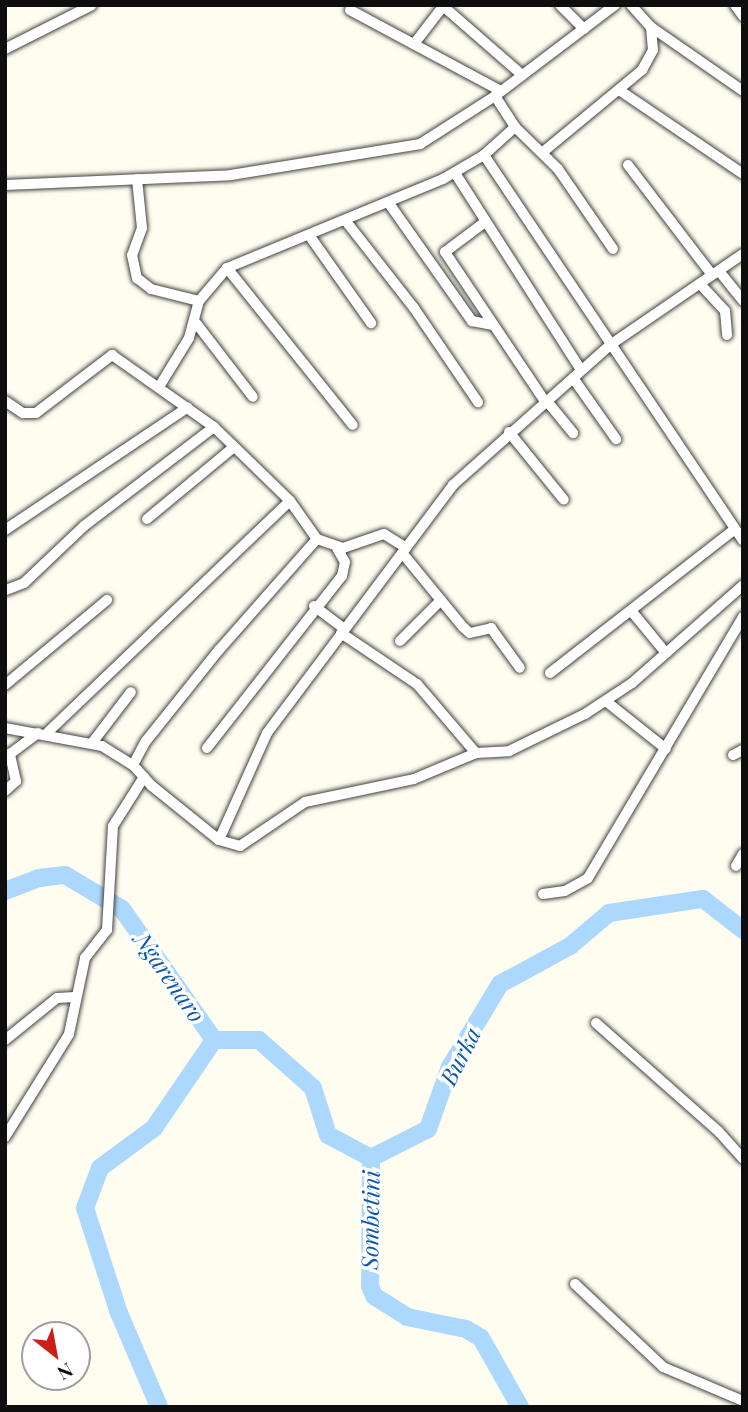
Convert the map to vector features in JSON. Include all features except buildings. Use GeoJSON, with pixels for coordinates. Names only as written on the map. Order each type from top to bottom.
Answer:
{"type":"FeatureCollection","features":[{"type":"Feature","properties":{"kind":"street"},"geometry":{"type":"LineString","coordinates":[[5,49],[92,5]]}},
{"type":"Feature","properties":{"kind":"street"},"geometry":{"type":"LineString","coordinates":[[559,5],[584,29]]}},
{"type":"Feature","properties":{"kind":"street"},"geometry":{"type":"LineString","coordinates":[[5,185],[231,175],[401,150],[437,136],[498,94],[615,5]]}},
{"type":"Feature","properties":{"kind":"street"},"geometry":{"type":"LineString","coordinates":[[631,5],[651,26],[743,91]]}},
{"type":"Feature","properties":{"kind":"street"},"geometry":{"type":"LineString","coordinates":[[734,5],[743,16]]}},
{"type":"Feature","properties":{"kind":"street"},"geometry":{"type":"LineString","coordinates":[[414,44],[443,6],[522,75]]}},
{"type":"Feature","properties":{"kind":"street"},"geometry":{"type":"LineString","coordinates":[[350,10],[498,94],[515,127],[544,152],[613,249]]}},
{"type":"Feature","properties":{"kind":"street"},"geometry":{"type":"LineString","coordinates":[[544,152],[619,90],[648,62],[654,40],[651,26]]}},
{"type":"Feature","properties":{"kind":"street"},"geometry":{"type":"LineString","coordinates":[[619,90],[743,174]]}},
{"type":"Feature","properties":{"kind":"street"},"geometry":{"type":"LineString","coordinates":[[159,387],[196,323],[200,301],[227,268],[455,173],[484,155],[515,127]]}},
{"type":"Feature","properties":{"kind":"street"},"geometry":{"type":"LineString","coordinates":[[484,155],[743,540]]}},
{"type":"Feature","properties":{"kind":"street"},"geometry":{"type":"LineString","coordinates":[[628,165],[716,273],[743,301]]}},
{"type":"Feature","properties":{"kind":"street"},"geometry":{"type":"LineString","coordinates":[[455,173],[617,439]]}},
{"type":"Feature","properties":{"kind":"street"},"geometry":{"type":"LineString","coordinates":[[137,179],[142,228],[132,255],[137,278],[151,289],[200,301]]}},
{"type":"Feature","properties":{"kind":"street"},"geometry":{"type":"LineString","coordinates":[[388,202],[472,321],[492,325]]}},
{"type":"Feature","properties":{"kind":"street"},"geometry":{"type":"LineString","coordinates":[[345,220],[414,308],[478,402]]}},
{"type":"Feature","properties":{"kind":"street"},"geometry":{"type":"LineString","coordinates":[[485,222],[445,252],[545,400],[573,433]]}},
{"type":"Feature","properties":{"kind":"street"},"geometry":{"type":"LineString","coordinates":[[309,235],[370,323]]}},
{"type":"Feature","properties":{"kind":"street"},"geometry":{"type":"LineString","coordinates":[[219,840],[267,733],[453,485],[509,432],[610,345],[743,254]]}},
{"type":"Feature","properties":{"kind":"street"},"geometry":{"type":"LineString","coordinates":[[227,268],[353,425]]}},
{"type":"Feature","properties":{"kind":"street"},"geometry":{"type":"LineString","coordinates":[[700,284],[726,311],[727,335]]}},
{"type":"Feature","properties":{"kind":"street"},"geometry":{"type":"LineString","coordinates":[[196,323],[253,397]]}},
{"type":"Feature","properties":{"kind":"street"},"geometry":{"type":"LineString","coordinates":[[5,401],[23,413],[36,413],[108,355],[215,427],[290,501],[317,539],[337,548],[345,562],[342,576],[314,606],[207,748]]}},
{"type":"Feature","properties":{"kind":"street"},"geometry":{"type":"LineString","coordinates":[[5,530],[188,407]]}},
{"type":"Feature","properties":{"kind":"street"},"geometry":{"type":"LineString","coordinates":[[6,590],[24,583],[84,526],[215,427]]}},
{"type":"Feature","properties":{"kind":"street"},"geometry":{"type":"LineString","coordinates":[[509,432],[564,500]]}},
{"type":"Feature","properties":{"kind":"street"},"geometry":{"type":"LineString","coordinates":[[147,519],[234,447]]}},
{"type":"Feature","properties":{"kind":"street"},"geometry":{"type":"LineString","coordinates":[[5,791],[17,777],[8,758],[42,733],[290,501]]}},
{"type":"Feature","properties":{"kind":"street"},"geometry":{"type":"LineString","coordinates":[[550,673],[633,613],[735,529]]}},
{"type":"Feature","properties":{"kind":"street"},"geometry":{"type":"LineString","coordinates":[[337,548],[384,534],[404,551],[470,633],[491,628],[520,668]]}},
{"type":"Feature","properties":{"kind":"street"},"geometry":{"type":"LineString","coordinates":[[133,765],[146,741],[219,650],[317,539]]}},
{"type":"Feature","properties":{"kind":"street"},"geometry":{"type":"LineString","coordinates":[[5,728],[92,743],[133,765],[219,840],[240,846],[305,802],[414,779],[476,753],[509,751],[607,702],[743,585]]}},
{"type":"Feature","properties":{"kind":"street"},"geometry":{"type":"LineString","coordinates":[[5,685],[107,600]]}},
{"type":"Feature","properties":{"kind":"street"},"geometry":{"type":"LineString","coordinates":[[400,641],[441,600]]}},
{"type":"Feature","properties":{"kind":"street"},"geometry":{"type":"LineString","coordinates":[[314,606],[343,631],[417,684],[476,753]]}},
{"type":"Feature","properties":{"kind":"street"},"geometry":{"type":"LineString","coordinates":[[633,613],[666,653]]}},
{"type":"Feature","properties":{"kind":"street"},"geometry":{"type":"LineString","coordinates":[[543,894],[565,891],[588,878],[739,628],[743,617]]}},
{"type":"Feature","properties":{"kind":"street"},"geometry":{"type":"LineString","coordinates":[[92,743],[131,692]]}},
{"type":"Feature","properties":{"kind":"street"},"geometry":{"type":"LineString","coordinates":[[607,702],[666,749]]}},
{"type":"Feature","properties":{"kind":"street"},"geometry":{"type":"LineString","coordinates":[[5,1137],[63,1046],[85,958],[107,930],[113,826],[144,777]]}},
{"type":"Feature","properties":{"kind":"street"},"geometry":{"type":"LineString","coordinates":[[736,866],[743,854]]}},
{"type":"Feature","properties":{"kind":"street"},"geometry":{"type":"LineString","coordinates":[[5,1040],[57,998],[75,997]]}},
{"type":"Feature","properties":{"kind":"street"},"geometry":{"type":"LineString","coordinates":[[596,1023],[719,1132],[743,1160]]}},
{"type":"Feature","properties":{"kind":"street"},"geometry":{"type":"LineString","coordinates":[[575,1284],[663,1367],[743,1401],[737,1407]]}},
{"type":"Feature","properties":{"kind":"waterway","name":"Ngarenaro"},"geometry":{"type":"LineString","coordinates":[[5,891],[39,878],[65,875],[122,909],[214,1040],[154,1128],[100,1168],[85,1208],[119,1313],[159,1407]]}},
{"type":"Feature","properties":{"kind":"waterway","name":"Burka"},"geometry":{"type":"LineString","coordinates":[[214,1040],[259,1040],[313,1088],[328,1135],[371,1158],[428,1129],[450,1067],[500,984],[570,946],[609,913],[703,899],[743,930]]}},
{"type":"Feature","properties":{"kind":"waterway","name":"Sombetini"},"geometry":{"type":"LineString","coordinates":[[371,1158],[370,1286],[374,1296],[407,1317],[466,1329],[481,1338],[520,1407]]}}]}
